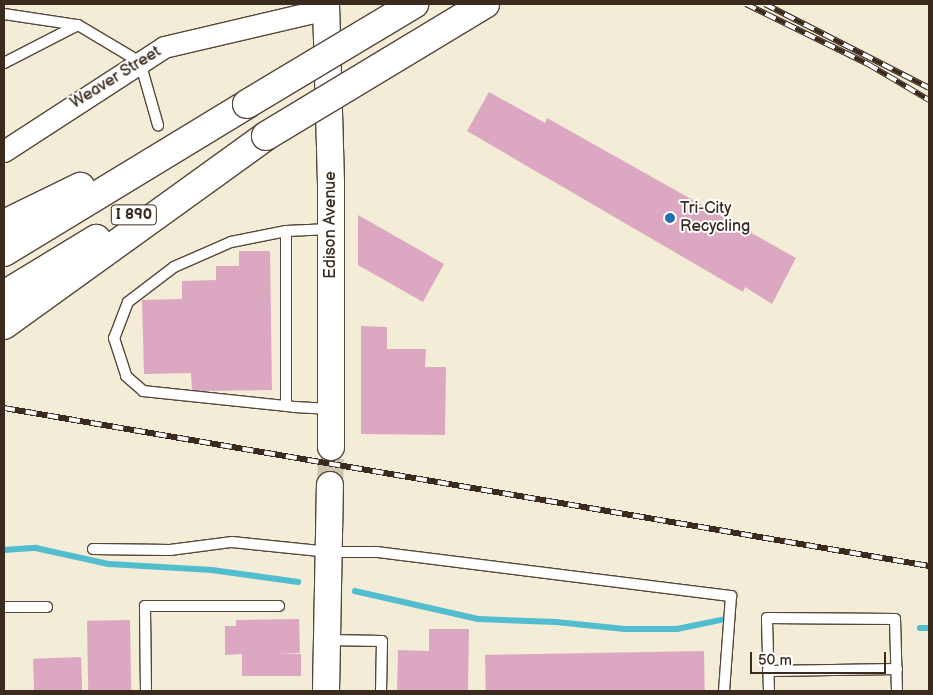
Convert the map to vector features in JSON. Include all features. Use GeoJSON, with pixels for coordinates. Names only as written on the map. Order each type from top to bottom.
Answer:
{"type":"FeatureCollection","features":[{"type":"Feature","properties":{"kind":"highway","name":"I 890"},"geometry":{"type":"LineString","coordinates":[[4,252],[414,4]]}},
{"type":"Feature","properties":{"kind":"highway","name":"I 890"},"geometry":{"type":"LineString","coordinates":[[4,295],[485,4]]}},
{"type":"Feature","properties":{"kind":"highway"},"geometry":{"type":"LineString","coordinates":[[4,224],[247,104]]}},
{"type":"Feature","properties":{"kind":"highway"},"geometry":{"type":"LineString","coordinates":[[4,326],[266,136]]}},
{"type":"Feature","properties":{"kind":"street","name":"Weaver Street"},"geometry":{"type":"LineString","coordinates":[[4,152],[164,47],[326,7]]}},
{"type":"Feature","properties":{"kind":"street","name":"Edison Avenue"},"geometry":{"type":"LineString","coordinates":[[326,7],[332,229],[331,447]]}},
{"type":"Feature","properties":{"kind":"street"},"geometry":{"type":"LineString","coordinates":[[326,691],[330,485]]}},
{"type":"Feature","properties":{"kind":"lane"},"geometry":{"type":"LineString","coordinates":[[4,14],[78,26],[140,62],[158,125]]}},
{"type":"Feature","properties":{"kind":"lane"},"geometry":{"type":"LineString","coordinates":[[4,63],[78,26]]}},
{"type":"Feature","properties":{"kind":"lane"},"geometry":{"type":"LineString","coordinates":[[331,409],[143,391],[126,376],[114,338],[128,302],[174,267],[231,242],[286,231],[332,229]]}},
{"type":"Feature","properties":{"kind":"lane"},"geometry":{"type":"LineString","coordinates":[[286,231],[286,406]]}},
{"type":"Feature","properties":{"kind":"lane"},"geometry":{"type":"LineString","coordinates":[[93,549],[170,550],[232,542],[329,552],[377,552],[731,596],[724,691]]}},
{"type":"Feature","properties":{"kind":"lane"},"geometry":{"type":"LineString","coordinates":[[146,691],[144,606],[279,606]]}},
{"type":"Feature","properties":{"kind":"lane"},"geometry":{"type":"LineString","coordinates":[[4,607],[47,607]]}},
{"type":"Feature","properties":{"kind":"lane"},"geometry":{"type":"LineString","coordinates":[[769,691],[767,618],[895,619],[897,691]]}},
{"type":"Feature","properties":{"kind":"lane"},"geometry":{"type":"LineString","coordinates":[[327,640],[382,641],[381,691]]}},
{"type":"Feature","properties":{"kind":"lane"},"geometry":{"type":"LineString","coordinates":[[768,671],[897,669]]}},
{"type":"Feature","properties":{"kind":"building","name":"Tri-City Recycling"},"geometry":{"type":"Polygon","coordinates":[[[489,92],[545,123],[547,118],[796,258],[772,304],[745,287],[743,292],[467,131],[489,92]]]}},
{"type":"Feature","properties":{"kind":"building"},"geometry":{"type":"Polygon","coordinates":[[[358,215],[444,264],[423,302],[358,265],[358,215]]]}},
{"type":"Feature","properties":{"kind":"building"},"geometry":{"type":"Polygon","coordinates":[[[239,251],[270,251],[272,390],[192,391],[191,373],[144,374],[142,300],[182,299],[182,281],[216,280],[216,266],[239,266],[239,251]]]}},
{"type":"Feature","properties":{"kind":"building"},"geometry":{"type":"Polygon","coordinates":[[[361,326],[387,327],[387,349],[426,349],[425,367],[446,367],[445,435],[361,434],[361,326]]]}},
{"type":"Feature","properties":{"kind":"building"},"geometry":{"type":"Polygon","coordinates":[[[299,619],[300,653],[277,654],[301,654],[301,676],[242,676],[242,654],[225,655],[225,626],[236,626],[236,620],[299,619]]]}},
{"type":"Feature","properties":{"kind":"building"},"geometry":{"type":"Polygon","coordinates":[[[130,620],[131,691],[88,691],[87,621],[130,620]]]}},
{"type":"Feature","properties":{"kind":"building"},"geometry":{"type":"Polygon","coordinates":[[[429,629],[469,629],[468,691],[397,691],[398,650],[429,651],[429,629]]]}},
{"type":"Feature","properties":{"kind":"building"},"geometry":{"type":"Polygon","coordinates":[[[704,651],[705,691],[486,691],[485,655],[704,651]]]}},
{"type":"Feature","properties":{"kind":"building"},"geometry":{"type":"Polygon","coordinates":[[[81,657],[82,691],[34,691],[33,659],[81,657]]]}},
{"type":"Feature","properties":{"kind":"waterway"},"geometry":{"type":"LineString","coordinates":[[4,550],[36,548],[109,564],[212,570],[298,582]]}},
{"type":"Feature","properties":{"kind":"waterway"},"geometry":{"type":"LineString","coordinates":[[355,591],[478,619],[556,622],[625,629],[677,629],[721,620]]}},
{"type":"Feature","properties":{"kind":"waterway"},"geometry":{"type":"LineString","coordinates":[[920,628],[929,628]]}},
{"type":"Feature","properties":{"kind":"tunnel"},"geometry":{"type":"LineString","coordinates":[[330,485],[331,447]]}},
{"type":"Feature","properties":{"kind":"railway"},"geometry":{"type":"LineString","coordinates":[[746,4],[868,64],[929,100]]}},
{"type":"Feature","properties":{"kind":"railway"},"geometry":{"type":"LineString","coordinates":[[765,4],[929,88]]}},
{"type":"Feature","properties":{"kind":"railway"},"geometry":{"type":"LineString","coordinates":[[4,408],[929,566]]}},
{"type":"Feature","properties":{"kind":"place","name":"Tri-City Recycling"},"geometry":{"type":"Point","coordinates":[670,218]}}]}
